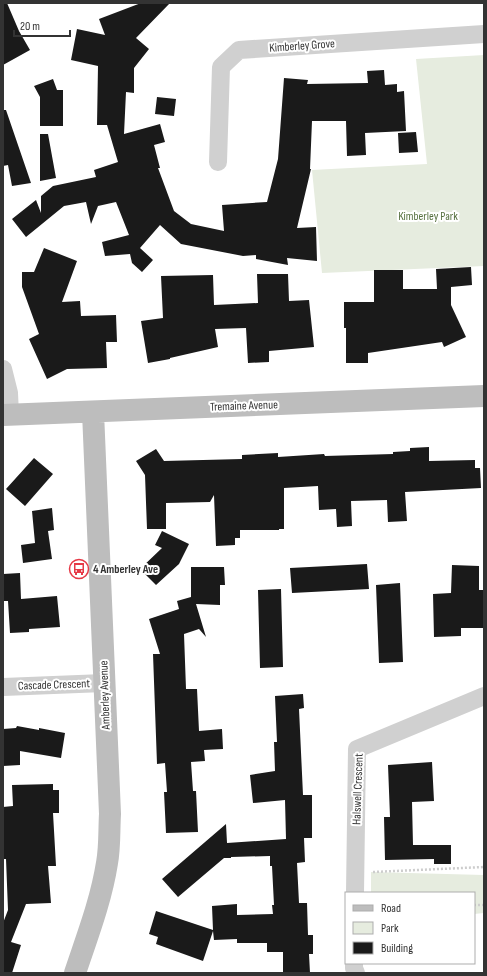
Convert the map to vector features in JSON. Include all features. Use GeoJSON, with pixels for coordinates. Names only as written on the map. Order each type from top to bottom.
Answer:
{"type":"FeatureCollection","features":[{"type":"Feature","properties":{"kind":"street","name":"Kimberley Grove"},"geometry":{"type":"LineString","coordinates":[[218,162],[221,67],[239,50],[484,34]]}},
{"type":"Feature","properties":{"kind":"street"},"geometry":{"type":"LineString","coordinates":[[3,369],[9,393],[7,415]]}},
{"type":"Feature","properties":{"kind":"street","name":"Tremaine Avenue"},"geometry":{"type":"LineString","coordinates":[[7,415],[484,396]]}},
{"type":"Feature","properties":{"kind":"street","name":"Amberley Avenue"},"geometry":{"type":"LineString","coordinates":[[75,973],[101,893],[108,856],[110,814],[93,412]]}},
{"type":"Feature","properties":{"kind":"street","name":"Cascade Crescent"},"geometry":{"type":"LineString","coordinates":[[3,687],[104,683]]}},
{"type":"Feature","properties":{"kind":"street","name":"Halswell Crescent"},"geometry":{"type":"LineString","coordinates":[[355,892],[357,749],[484,696]]}},
{"type":"Feature","properties":{"kind":"path"},"geometry":{"type":"LineString","coordinates":[[371,872],[484,867]]}},
{"type":"Feature","properties":{"kind":"green space","name":"Kimberley Park"},"geometry":{"type":"Polygon","coordinates":[[[484,55],[484,266],[322,273],[312,170],[427,164],[416,59],[484,55]]]}},
{"type":"Feature","properties":{"kind":"green space"},"geometry":{"type":"Polygon","coordinates":[[[371,872],[484,875],[484,913],[475,914],[475,892],[371,892],[371,872]]]}},
{"type":"Feature","properties":{"kind":"building"},"geometry":{"type":"Polygon","coordinates":[[[3,3],[7,3],[19,31],[30,50],[3,65],[3,3]]]}},
{"type":"Feature","properties":{"kind":"building"},"geometry":{"type":"Polygon","coordinates":[[[141,3],[170,3],[136,38],[149,49],[134,68],[134,93],[126,92],[124,134],[160,124],[165,142],[154,145],[160,168],[158,168],[174,211],[191,224],[224,231],[222,205],[267,202],[278,159],[284,78],[308,80],[307,84],[368,83],[367,71],[384,70],[385,85],[397,84],[397,92],[404,91],[406,131],[365,133],[366,155],[347,156],[346,121],[312,121],[311,169],[297,228],[316,227],[317,261],[287,258],[288,265],[256,259],[256,255],[243,256],[181,244],[160,225],[140,248],[153,260],[142,272],[132,263],[130,254],[105,256],[102,242],[129,235],[116,202],[98,206],[91,224],[86,202],[64,206],[26,237],[12,219],[36,200],[41,213],[41,196],[53,186],[96,177],[94,170],[118,162],[107,125],[97,125],[98,66],[71,60],[77,29],[105,35],[99,19],[141,3]]]}},
{"type":"Feature","properties":{"kind":"building"},"geometry":{"type":"Polygon","coordinates":[[[53,79],[57,90],[63,90],[63,126],[40,126],[40,97],[34,86],[53,79]]]}},
{"type":"Feature","properties":{"kind":"building"},"geometry":{"type":"Polygon","coordinates":[[[157,97],[176,99],[174,116],[155,114],[157,97]]]}},
{"type":"Feature","properties":{"kind":"building"},"geometry":{"type":"Polygon","coordinates":[[[3,110],[6,110],[31,183],[12,186],[8,165],[3,166],[3,110]]]}},
{"type":"Feature","properties":{"kind":"building"},"geometry":{"type":"Polygon","coordinates":[[[416,132],[418,152],[399,153],[398,133],[416,132]]]}},
{"type":"Feature","properties":{"kind":"building"},"geometry":{"type":"Polygon","coordinates":[[[40,134],[48,134],[56,178],[40,181],[40,134]]]}},
{"type":"Feature","properties":{"kind":"building"},"geometry":{"type":"Polygon","coordinates":[[[44,248],[77,261],[62,302],[80,301],[81,316],[116,315],[117,342],[106,342],[107,368],[67,369],[47,379],[29,339],[39,334],[22,287],[22,272],[34,272],[44,248]]]}},
{"type":"Feature","properties":{"kind":"building"},"geometry":{"type":"Polygon","coordinates":[[[471,267],[472,285],[451,287],[451,305],[466,337],[444,347],[442,342],[368,353],[368,363],[346,363],[344,302],[374,302],[374,270],[403,270],[403,289],[437,289],[436,269],[471,267]]]}},
{"type":"Feature","properties":{"kind":"building"},"geometry":{"type":"Polygon","coordinates":[[[257,274],[288,274],[289,301],[309,300],[314,347],[269,351],[269,362],[248,363],[246,328],[215,329],[218,347],[148,363],[141,321],[163,318],[161,276],[213,275],[214,305],[258,303],[257,274]]]}},
{"type":"Feature","properties":{"kind":"building"},"geometry":{"type":"Polygon","coordinates":[[[429,447],[429,461],[475,460],[475,468],[480,468],[481,488],[405,492],[407,521],[388,522],[387,500],[351,501],[352,526],[337,527],[336,509],[319,510],[318,486],[284,488],[284,529],[240,530],[240,538],[235,538],[235,545],[216,546],[214,495],[210,502],[166,503],[166,529],[147,529],[145,475],[136,461],[156,449],[164,461],[242,459],[242,455],[278,453],[278,457],[324,454],[325,456],[393,454],[393,452],[410,451],[410,448],[429,447]]]}},
{"type":"Feature","properties":{"kind":"building"},"geometry":{"type":"Polygon","coordinates":[[[34,458],[53,474],[25,506],[6,489],[34,458]]]}},
{"type":"Feature","properties":{"kind":"building"},"geometry":{"type":"Polygon","coordinates":[[[52,508],[54,530],[48,531],[52,559],[23,563],[21,545],[35,543],[32,511],[52,508]]]}},
{"type":"Feature","properties":{"kind":"building"},"geometry":{"type":"Polygon","coordinates":[[[162,531],[189,544],[179,564],[156,585],[140,569],[162,548],[155,545],[162,531]]]}},
{"type":"Feature","properties":{"kind":"building"},"geometry":{"type":"Polygon","coordinates":[[[367,564],[369,589],[292,593],[290,568],[367,564]]]}},
{"type":"Feature","properties":{"kind":"building"},"geometry":{"type":"Polygon","coordinates":[[[452,565],[479,566],[479,590],[484,590],[484,628],[461,628],[461,636],[434,637],[433,594],[451,593],[452,565]]]}},
{"type":"Feature","properties":{"kind":"building"},"geometry":{"type":"Polygon","coordinates":[[[191,567],[224,567],[225,585],[220,585],[220,605],[196,604],[206,637],[199,629],[184,634],[186,689],[197,689],[199,731],[222,729],[223,749],[204,750],[205,761],[191,762],[193,791],[196,791],[198,832],[166,833],[164,792],[167,792],[165,763],[157,764],[153,654],[160,654],[149,619],[179,609],[177,601],[191,597],[191,567]]]}},
{"type":"Feature","properties":{"kind":"building"},"geometry":{"type":"Polygon","coordinates":[[[20,573],[21,599],[57,596],[60,627],[29,629],[29,632],[10,633],[8,601],[3,601],[3,574],[20,573]]]}},
{"type":"Feature","properties":{"kind":"building"},"geometry":{"type":"Polygon","coordinates":[[[400,583],[403,662],[379,663],[376,585],[400,583]]]}},
{"type":"Feature","properties":{"kind":"building"},"geometry":{"type":"Polygon","coordinates":[[[281,589],[283,667],[260,668],[258,590],[281,589]]]}},
{"type":"Feature","properties":{"kind":"building"},"geometry":{"type":"Polygon","coordinates":[[[303,694],[304,708],[299,709],[303,795],[312,795],[312,838],[304,838],[305,862],[297,863],[299,903],[307,903],[308,935],[313,935],[313,954],[309,954],[310,973],[283,973],[283,952],[267,952],[267,943],[237,943],[237,939],[214,940],[213,931],[203,961],[156,944],[158,937],[149,934],[156,911],[213,930],[212,906],[237,904],[237,915],[273,914],[272,866],[270,866],[270,856],[224,858],[178,897],[162,879],[226,824],[227,843],[286,839],[285,800],[253,803],[250,775],[275,771],[274,742],[277,742],[275,696],[303,694]]]}},
{"type":"Feature","properties":{"kind":"building"},"geometry":{"type":"Polygon","coordinates":[[[17,726],[65,733],[61,758],[20,751],[20,765],[3,766],[3,729],[16,728],[17,726]]]}},
{"type":"Feature","properties":{"kind":"building"},"geometry":{"type":"Polygon","coordinates":[[[432,762],[434,801],[412,802],[413,845],[451,845],[451,864],[434,864],[434,859],[385,860],[384,817],[390,817],[388,765],[432,762]]]}},
{"type":"Feature","properties":{"kind":"building"},"geometry":{"type":"Polygon","coordinates":[[[53,784],[53,790],[59,790],[59,813],[53,813],[56,866],[48,866],[51,903],[26,904],[11,942],[21,945],[12,973],[3,973],[3,923],[8,910],[6,859],[3,859],[3,807],[13,806],[12,785],[53,784]]]}},
{"type":"Feature","properties":{"kind":"place","name":"4 Amberley Ave"},"geometry":{"type":"Point","coordinates":[79,569]}}]}
